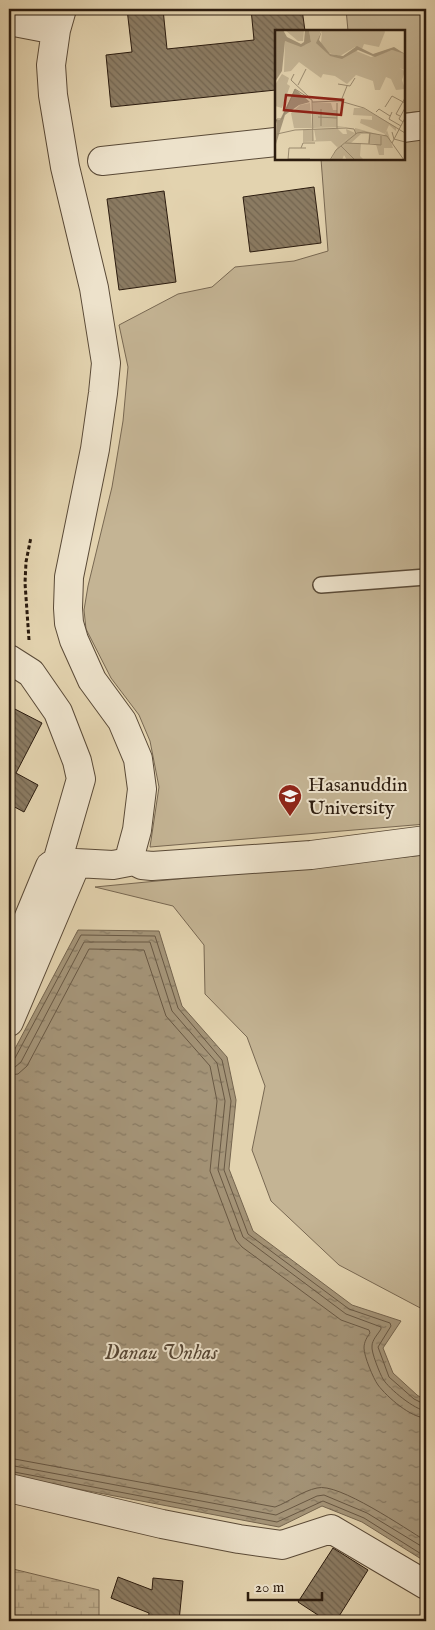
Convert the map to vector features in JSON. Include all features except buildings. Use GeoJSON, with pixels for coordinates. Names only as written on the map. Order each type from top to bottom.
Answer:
{"type":"FeatureCollection","features":[{"type":"Feature","properties":{"kind":"street"},"geometry":{"type":"LineString","coordinates":[[37,22],[51,65],[66,167],[94,288],[106,363],[95,450],[69,577],[69,623],[74,640],[92,680],[122,721],[138,759],[142,789],[137,830],[131,852],[96,863]]}},
{"type":"Feature","properties":{"kind":"street"},"geometry":{"type":"LineString","coordinates":[[405,128],[426,126]]}},
{"type":"Feature","properties":{"kind":"street"},"geometry":{"type":"LineString","coordinates":[[102,161],[275,142]]}},
{"type":"Feature","properties":{"kind":"street"},"geometry":{"type":"LineString","coordinates":[[9,1022],[96,863],[77,761],[58,712],[20,666]]}},
{"type":"Feature","properties":{"kind":"street"},"geometry":{"type":"LineString","coordinates":[[9,965],[50,866],[96,863],[152,866],[311,855],[426,840]]}},
{"type":"Feature","properties":{"kind":"street"},"geometry":{"type":"LineString","coordinates":[[9,1488],[162,1524],[239,1539],[282,1545],[331,1529],[426,1584]]}},
{"type":"Feature","properties":{"kind":"lane"},"geometry":{"type":"LineString","coordinates":[[321,585],[426,577]]}},
{"type":"Feature","properties":{"kind":"path"},"geometry":{"type":"LineString","coordinates":[[20,666],[26,562],[31,537]]}},
{"type":"Feature","properties":{"kind":"green space"},"geometry":{"type":"Polygon","coordinates":[[[346,9],[426,9],[426,111],[405,113],[405,30],[348,30],[346,9]]]}},
{"type":"Feature","properties":{"kind":"green space"},"geometry":{"type":"Polygon","coordinates":[[[426,135],[426,824],[150,847],[159,787],[150,741],[139,715],[111,678],[86,629],[84,610],[112,487],[123,421],[128,367],[119,325],[178,294],[212,287],[235,267],[294,261],[328,251],[321,160],[405,160],[405,138],[426,135]]]}},
{"type":"Feature","properties":{"kind":"green space"},"geometry":{"type":"Polygon","coordinates":[[[426,855],[426,1311],[339,1265],[271,1201],[252,1150],[265,1086],[247,1037],[205,994],[204,945],[173,906],[95,887],[426,855]]]}},
{"type":"Feature","properties":{"kind":"green space"},"geometry":{"type":"Polygon","coordinates":[[[9,1568],[99,1590],[99,1621],[9,1621],[9,1568]]]}},
{"type":"Feature","properties":{"kind":"water","name":"Danau Unhas"},"geometry":{"type":"Polygon","coordinates":[[[78,930],[159,931],[182,1006],[227,1057],[236,1100],[229,1169],[253,1231],[352,1305],[401,1321],[383,1348],[393,1373],[426,1401],[426,1562],[362,1522],[322,1506],[279,1527],[9,1476],[9,1060],[78,930]]]}},
{"type":"Feature","properties":{"kind":"place","name":"Hasanuddin University"},"geometry":{"type":"Point","coordinates":[290,817]}}]}
